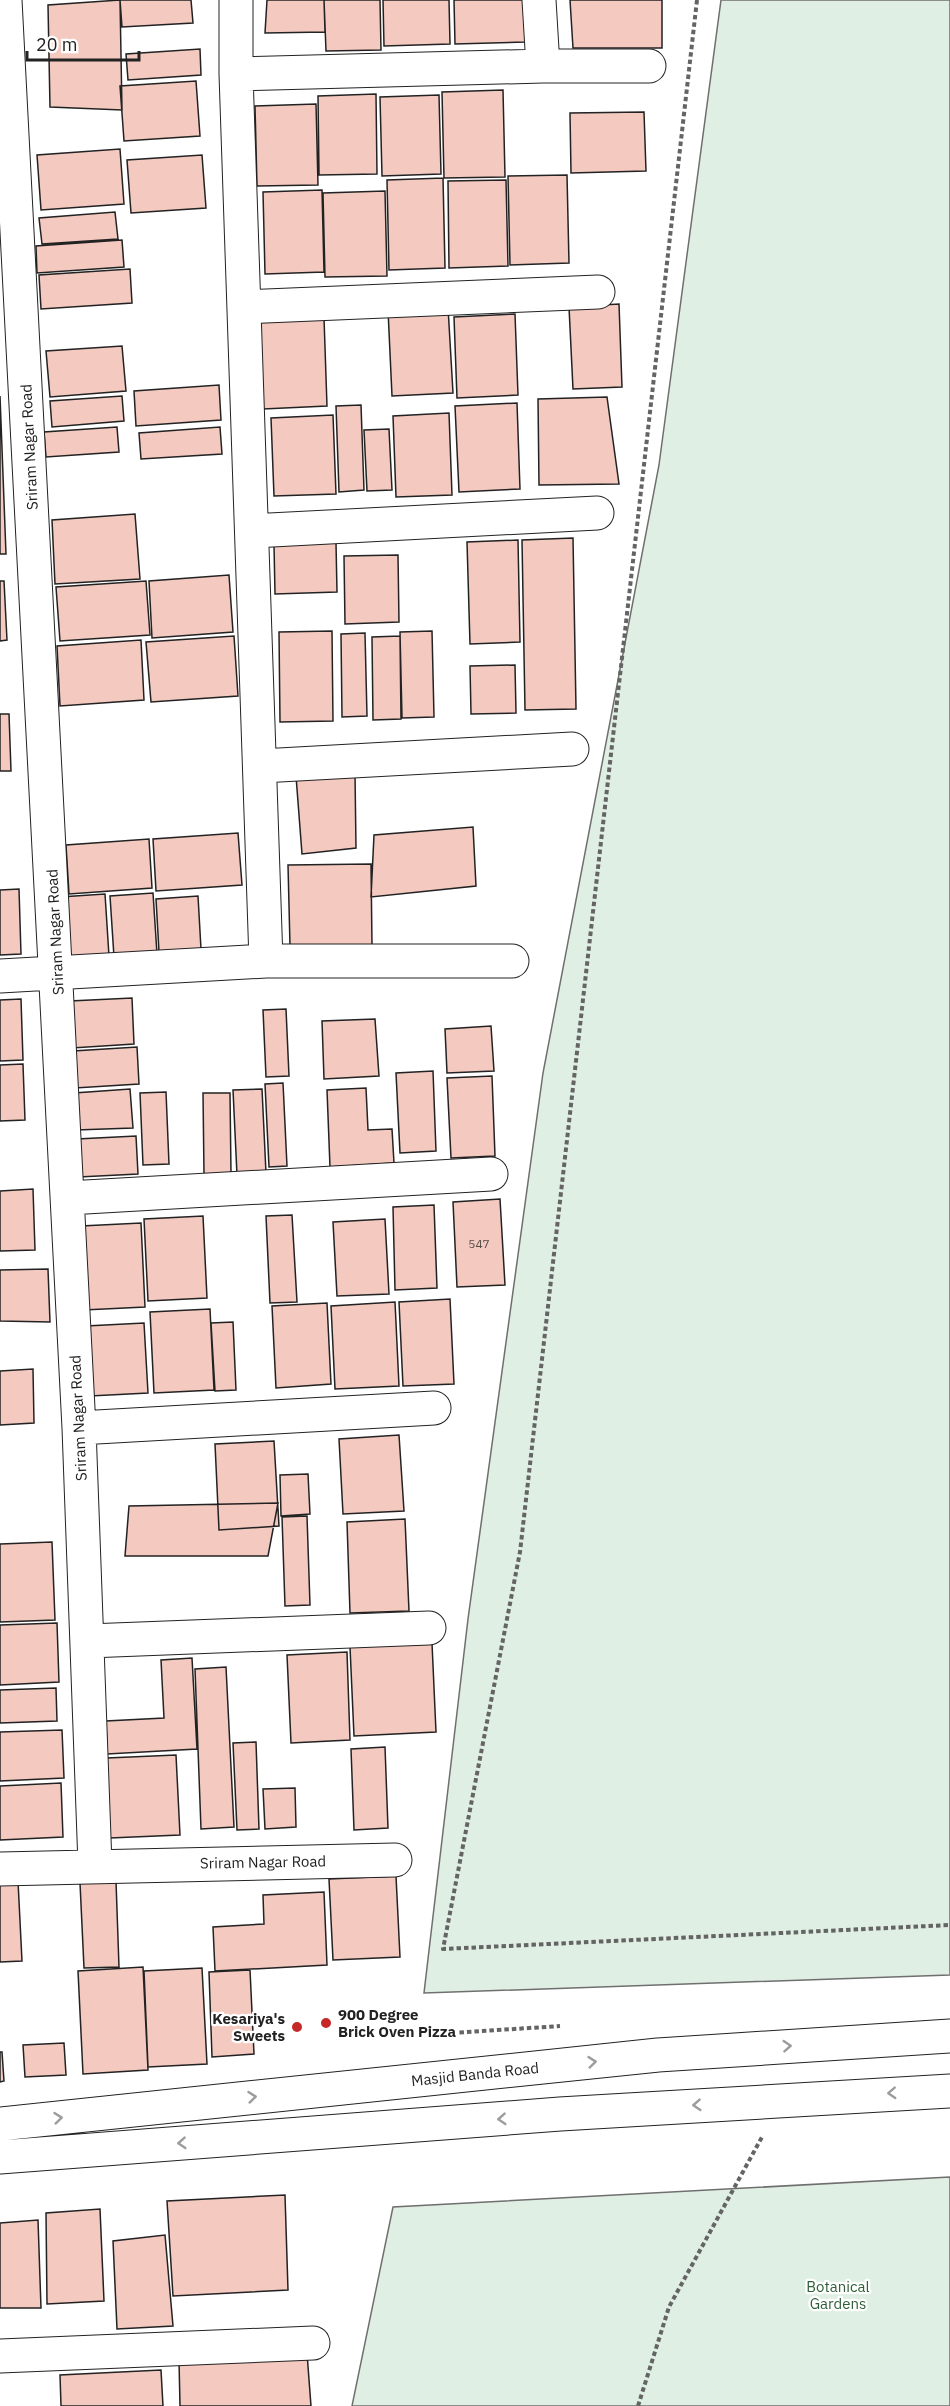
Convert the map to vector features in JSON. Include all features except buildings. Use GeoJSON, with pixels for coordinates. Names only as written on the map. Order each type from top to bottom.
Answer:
{"type":"FeatureCollection","features":[{"type":"Feature","properties":{"kind":"street","name":"Sriram Nagar Road"},"geometry":{"type":"LineString","coordinates":[[6,0],[79,1428],[95,1865]]}},
{"type":"Feature","properties":{"kind":"street"},"geometry":{"type":"LineString","coordinates":[[236,0],[236,74],[266,961]]}},
{"type":"Feature","properties":{"kind":"street"},"geometry":{"type":"LineString","coordinates":[[539,0],[543,66]]}},
{"type":"Feature","properties":{"kind":"street"},"geometry":{"type":"LineString","coordinates":[[236,74],[543,66],[649,66]]}},
{"type":"Feature","properties":{"kind":"street"},"geometry":{"type":"LineString","coordinates":[[244,307],[598,292]]}},
{"type":"Feature","properties":{"kind":"street"},"geometry":{"type":"LineString","coordinates":[[252,531],[597,513]]}},
{"type":"Feature","properties":{"kind":"street"},"geometry":{"type":"LineString","coordinates":[[261,766],[573,749]]}},
{"type":"Feature","properties":{"kind":"street"},"geometry":{"type":"LineString","coordinates":[[0,976],[266,961],[512,961]]}},
{"type":"Feature","properties":{"kind":"street"},"geometry":{"type":"LineString","coordinates":[[68,1198],[491,1174]]}},
{"type":"Feature","properties":{"kind":"street"},"geometry":{"type":"LineString","coordinates":[[79,1428],[434,1408]]}},
{"type":"Feature","properties":{"kind":"street"},"geometry":{"type":"LineString","coordinates":[[88,1641],[429,1628]]}},
{"type":"Feature","properties":{"kind":"street","name":"Sriram Nagar Road"},"geometry":{"type":"LineString","coordinates":[[0,1869],[95,1865],[395,1860]]}},
{"type":"Feature","properties":{"kind":"street","name":"Masjid Banda Road"},"geometry":{"type":"LineString","coordinates":[[0,2124],[670,2054],[950,2036]]}},
{"type":"Feature","properties":{"kind":"street"},"geometry":{"type":"LineString","coordinates":[[556,2065],[560,2115]]}},
{"type":"Feature","properties":{"kind":"street"},"geometry":{"type":"LineString","coordinates":[[0,2157],[782,2099],[950,2091]]}},
{"type":"Feature","properties":{"kind":"street"},"geometry":{"type":"LineString","coordinates":[[0,2356],[313,2343]]}},
{"type":"Feature","properties":{"kind":"path"},"geometry":{"type":"LineString","coordinates":[[698,0],[520,1552],[443,1949],[950,1925]]}},
{"type":"Feature","properties":{"kind":"path"},"geometry":{"type":"LineString","coordinates":[[638,2406],[669,2307],[782,2099]]}},
{"type":"Feature","properties":{"kind":"green space"},"geometry":{"type":"Polygon","coordinates":[[[721,0],[950,0],[950,1975],[424,1993],[468,1619],[543,1073],[659,465],[721,0]]]}},
{"type":"Feature","properties":{"kind":"green space","name":"Botanical Gardens"},"geometry":{"type":"Polygon","coordinates":[[[950,2177],[950,2406],[352,2406],[393,2207],[950,2177]]]}},
{"type":"Feature","properties":{"kind":"place","name":"900 Degree Brick Oven Pizza"},"geometry":{"type":"Point","coordinates":[326,2023]}},
{"type":"Feature","properties":{"kind":"place","name":"Kesariya's Sweets"},"geometry":{"type":"Point","coordinates":[297,2027]}}]}
